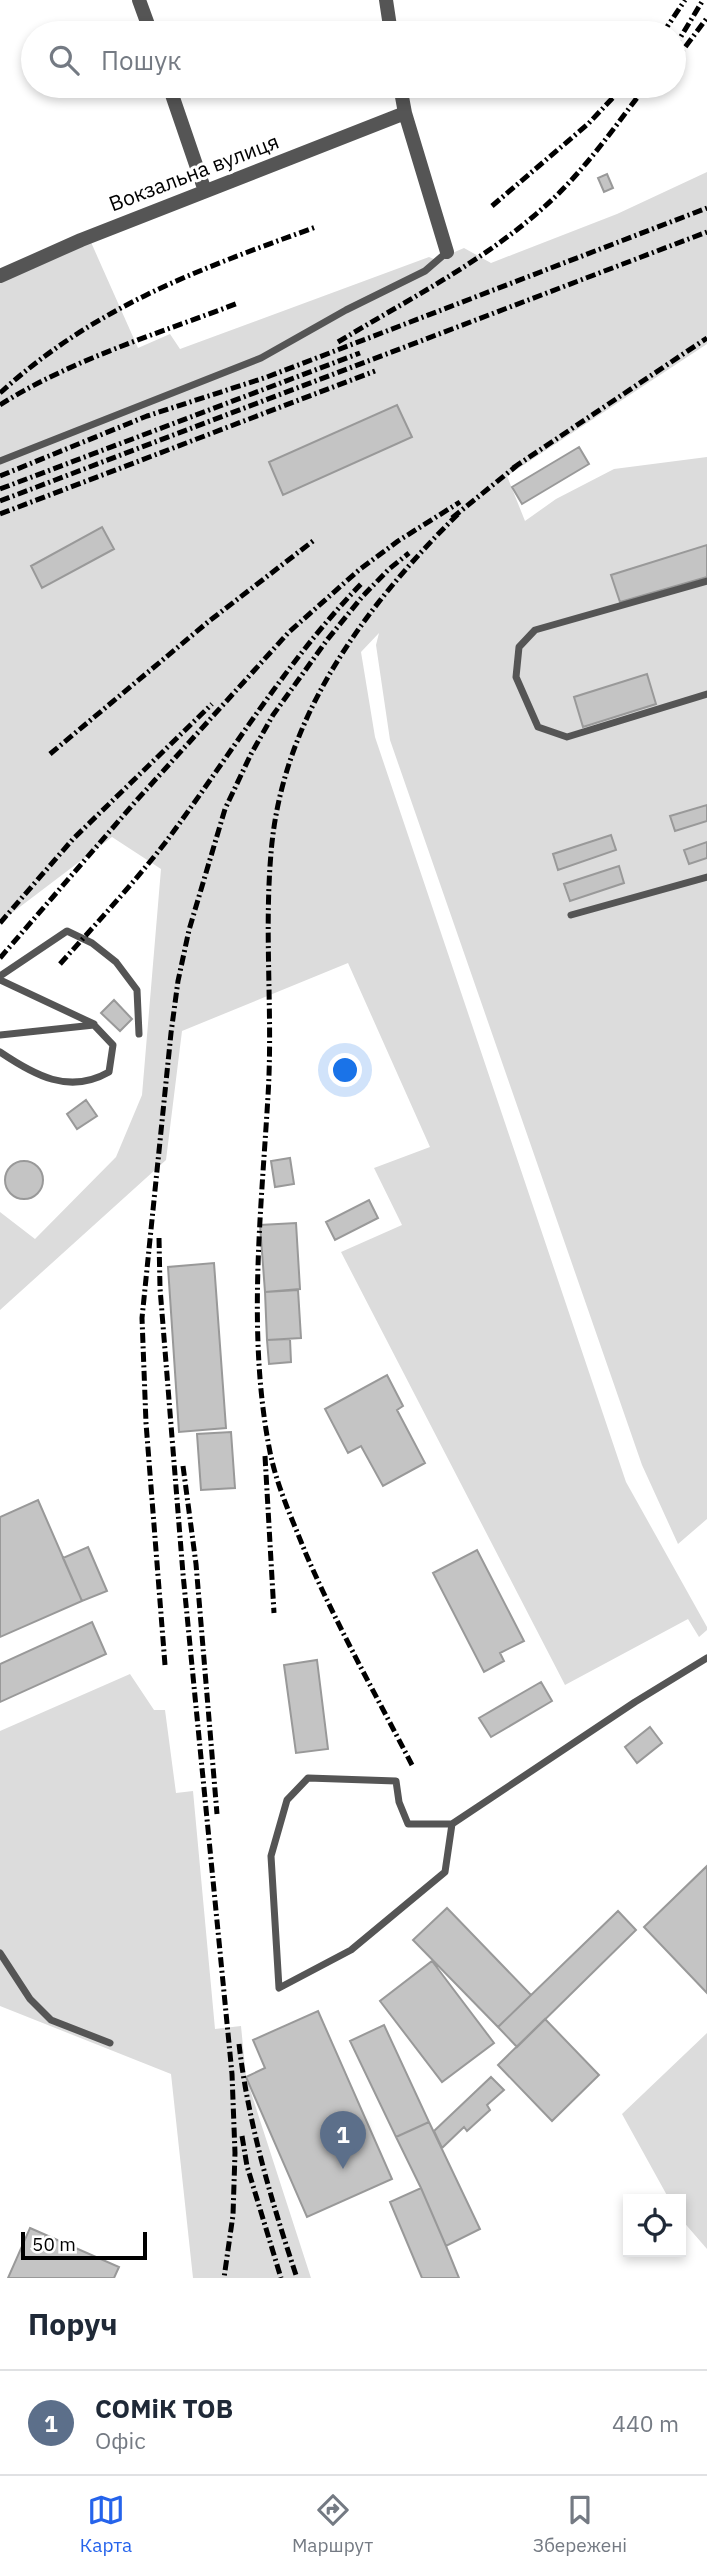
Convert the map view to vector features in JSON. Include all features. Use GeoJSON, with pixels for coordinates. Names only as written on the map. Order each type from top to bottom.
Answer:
{"type":"FeatureCollection","features":[{"type":"Feature","properties":{"kind":"street"},"geometry":{"type":"LineString","coordinates":[[139,0],[147,21]]}},
{"type":"Feature","properties":{"kind":"street"},"geometry":{"type":"LineString","coordinates":[[386,0],[389,21]]}},
{"type":"Feature","properties":{"kind":"street"},"geometry":{"type":"LineString","coordinates":[[173,98],[205,191]]}},
{"type":"Feature","properties":{"kind":"street"},"geometry":{"type":"LineString","coordinates":[[402,98],[447,252]]}},
{"type":"Feature","properties":{"kind":"street","name":"Вокзальна вулиця"},"geometry":{"type":"LineString","coordinates":[[1,272],[405,113]]}},
{"type":"Feature","properties":{"kind":"lane"},"geometry":{"type":"LineString","coordinates":[[0,461],[261,358],[346,310],[425,271],[447,252]]}},
{"type":"Feature","properties":{"kind":"lane"},"geometry":{"type":"LineString","coordinates":[[707,581],[535,630],[519,647],[516,677],[538,727],[566,737],[707,694]]}},
{"type":"Feature","properties":{"kind":"lane"},"geometry":{"type":"LineString","coordinates":[[571,915],[707,877]]}},
{"type":"Feature","properties":{"kind":"lane"},"geometry":{"type":"LineString","coordinates":[[0,1052],[22,1068],[51,1082],[94,1081],[108,1072],[113,1045],[94,1025],[0,978],[67,931],[92,943],[116,962],[137,990],[139,1034]]}},
{"type":"Feature","properties":{"kind":"lane"},"geometry":{"type":"LineString","coordinates":[[0,1035],[94,1025]]}},
{"type":"Feature","properties":{"kind":"lane"},"geometry":{"type":"LineString","coordinates":[[452,1824],[445,1872],[351,1950],[279,1988],[271,1856],[287,1800],[308,1778],[396,1782],[399,1802],[408,1824],[452,1824],[635,1702],[707,1658]]}},
{"type":"Feature","properties":{"kind":"lane"},"geometry":{"type":"LineString","coordinates":[[0,1953],[30,1999],[51,2020],[110,2043]]}},
{"type":"Feature","properties":{"kind":"shaded area"},"geometry":{"type":"Polygon","coordinates":[[[707,172],[707,344],[507,476],[525,521],[556,499],[614,469],[707,457],[707,1519],[678,1544],[642,1465],[390,740],[376,645],[379,633],[361,652],[375,737],[626,1482],[707,1627],[699,1637],[688,1619],[565,1685],[341,1252],[402,1225],[374,1168],[430,1147],[348,963],[182,1031],[166,1160],[0,1310],[0,1212],[35,1239],[116,1157],[142,1095],[161,869],[112,837],[0,922],[0,278],[90,240],[138,348],[170,334],[180,349],[429,257],[436,260],[464,248],[491,263],[617,214],[707,172]]]}},
{"type":"Feature","properties":{"kind":"shaded area"},"geometry":{"type":"Polygon","coordinates":[[[130,1674],[154,1710],[165,1710],[176,1793],[193,1791],[215,2029],[241,2026],[246,2077],[311,2278],[193,2278],[171,2074],[0,2006],[0,1731],[130,1674]]]}},
{"type":"Feature","properties":{"kind":"shaded area"},"geometry":{"type":"Polygon","coordinates":[[[707,2033],[707,2249],[686,2225],[686,2194],[666,2194],[622,2114],[707,2033]]]}},
{"type":"Feature","properties":{"kind":"building"},"geometry":{"type":"Polygon","coordinates":[[[607,174],[613,188],[604,192],[598,178],[607,174]]]}},
{"type":"Feature","properties":{"kind":"building"},"geometry":{"type":"Polygon","coordinates":[[[397,405],[412,437],[283,495],[269,462],[397,405]]]}},
{"type":"Feature","properties":{"kind":"building"},"geometry":{"type":"Polygon","coordinates":[[[579,447],[589,464],[522,504],[512,487],[579,447]]]}},
{"type":"Feature","properties":{"kind":"building"},"geometry":{"type":"Polygon","coordinates":[[[102,527],[114,549],[42,588],[31,566],[102,527]]]}},
{"type":"Feature","properties":{"kind":"building"},"geometry":{"type":"Polygon","coordinates":[[[707,545],[707,577],[620,602],[611,575],[707,545]]]}},
{"type":"Feature","properties":{"kind":"building"},"geometry":{"type":"Polygon","coordinates":[[[647,674],[656,704],[583,727],[574,697],[647,674]]]}},
{"type":"Feature","properties":{"kind":"building"},"geometry":{"type":"Polygon","coordinates":[[[707,805],[707,821],[675,831],[670,816],[707,805]]]}},
{"type":"Feature","properties":{"kind":"building"},"geometry":{"type":"Polygon","coordinates":[[[611,835],[616,850],[558,870],[553,854],[611,835]]]}},
{"type":"Feature","properties":{"kind":"building"},"geometry":{"type":"Polygon","coordinates":[[[707,842],[707,858],[689,864],[684,850],[707,842]]]}},
{"type":"Feature","properties":{"kind":"building"},"geometry":{"type":"Polygon","coordinates":[[[619,866],[624,883],[570,901],[564,884],[619,866]]]}},
{"type":"Feature","properties":{"kind":"building"},"geometry":{"type":"Polygon","coordinates":[[[114,1000],[132,1019],[120,1031],[101,1013],[114,1000]]]}},
{"type":"Feature","properties":{"kind":"building"},"geometry":{"type":"Polygon","coordinates":[[[86,1100],[97,1116],[77,1129],[67,1114],[86,1100]]]}},
{"type":"Feature","properties":{"kind":"building"},"geometry":{"type":"Polygon","coordinates":[[[290,1158],[294,1184],[275,1187],[271,1161],[290,1158]]]}},
{"type":"Feature","properties":{"kind":"building"},"geometry":{"type":"Polygon","coordinates":[[[24,1161],[38,1166],[43,1180],[38,1194],[24,1199],[10,1194],[5,1180],[10,1166],[24,1161]]]}},
{"type":"Feature","properties":{"kind":"building"},"geometry":{"type":"Polygon","coordinates":[[[369,1200],[378,1218],[335,1240],[326,1222],[369,1200]]]}},
{"type":"Feature","properties":{"kind":"building"},"geometry":{"type":"Polygon","coordinates":[[[296,1223],[300,1289],[265,1292],[260,1225],[296,1223]]]}},
{"type":"Feature","properties":{"kind":"building"},"geometry":{"type":"Polygon","coordinates":[[[214,1263],[226,1428],[179,1432],[168,1267],[214,1263]]]}},
{"type":"Feature","properties":{"kind":"building"},"geometry":{"type":"Polygon","coordinates":[[[298,1290],[301,1338],[267,1340],[265,1292],[298,1290]]]}},
{"type":"Feature","properties":{"kind":"building"},"geometry":{"type":"Polygon","coordinates":[[[290,1339],[291,1362],[269,1364],[267,1340],[290,1339]]]}},
{"type":"Feature","properties":{"kind":"building"},"geometry":{"type":"Polygon","coordinates":[[[387,1375],[403,1406],[397,1410],[425,1463],[383,1486],[361,1446],[348,1453],[325,1409],[387,1375]]]}},
{"type":"Feature","properties":{"kind":"building"},"geometry":{"type":"Polygon","coordinates":[[[231,1432],[235,1488],[201,1490],[197,1434],[231,1432]]]}},
{"type":"Feature","properties":{"kind":"building"},"geometry":{"type":"Polygon","coordinates":[[[38,1500],[82,1601],[0,1637],[0,1517],[38,1500]]]}},
{"type":"Feature","properties":{"kind":"building"},"geometry":{"type":"Polygon","coordinates":[[[88,1547],[107,1591],[82,1601],[63,1558],[88,1547]]]}},
{"type":"Feature","properties":{"kind":"building"},"geometry":{"type":"Polygon","coordinates":[[[477,1550],[524,1641],[500,1653],[504,1661],[484,1672],[433,1573],[477,1550]]]}},
{"type":"Feature","properties":{"kind":"building"},"geometry":{"type":"Polygon","coordinates":[[[92,1622],[106,1654],[0,1702],[0,1664],[92,1622]]]}},
{"type":"Feature","properties":{"kind":"building"},"geometry":{"type":"Polygon","coordinates":[[[317,1660],[328,1749],[296,1753],[284,1665],[317,1660]]]}},
{"type":"Feature","properties":{"kind":"building"},"geometry":{"type":"Polygon","coordinates":[[[541,1682],[552,1701],[491,1737],[479,1718],[541,1682]]]}},
{"type":"Feature","properties":{"kind":"building"},"geometry":{"type":"Polygon","coordinates":[[[650,1727],[662,1743],[637,1763],[625,1747],[650,1727]]]}},
{"type":"Feature","properties":{"kind":"building"},"geometry":{"type":"Polygon","coordinates":[[[707,1866],[707,1993],[644,1927],[707,1866]]]}},
{"type":"Feature","properties":{"kind":"building"},"geometry":{"type":"Polygon","coordinates":[[[447,1908],[531,1995],[498,2027],[413,1940],[447,1908]]]}},
{"type":"Feature","properties":{"kind":"building"},"geometry":{"type":"Polygon","coordinates":[[[618,1911],[636,1930],[517,2047],[498,2027],[618,1911]]]}},
{"type":"Feature","properties":{"kind":"building"},"geometry":{"type":"Polygon","coordinates":[[[432,1961],[494,2043],[442,2082],[380,2001],[432,1961]]]}},
{"type":"Feature","properties":{"kind":"building"},"geometry":{"type":"Polygon","coordinates":[[[318,2011],[392,2179],[307,2217],[246,2077],[265,2068],[253,2040],[318,2011]]]}},
{"type":"Feature","properties":{"kind":"building"},"geometry":{"type":"Polygon","coordinates":[[[545,2019],[599,2075],[552,2121],[498,2065],[545,2019]]]}},
{"type":"Feature","properties":{"kind":"building"},"geometry":{"type":"Polygon","coordinates":[[[384,2025],[429,2122],[396,2137],[350,2041],[384,2025]]]}},
{"type":"Feature","properties":{"kind":"building"},"geometry":{"type":"Polygon","coordinates":[[[491,2077],[504,2090],[487,2105],[490,2110],[467,2131],[464,2127],[442,2148],[434,2131],[491,2077]]]}},
{"type":"Feature","properties":{"kind":"building"},"geometry":{"type":"Polygon","coordinates":[[[429,2122],[480,2229],[446,2246],[396,2137],[429,2122]]]}},
{"type":"Feature","properties":{"kind":"building"},"geometry":{"type":"Polygon","coordinates":[[[421,2188],[459,2278],[422,2278],[390,2202],[421,2188]]]}},
{"type":"Feature","properties":{"kind":"building"},"geometry":{"type":"Polygon","coordinates":[[[30,2228],[119,2267],[114,2278],[8,2278],[30,2228]]]}},
{"type":"Feature","properties":{"kind":"railway"},"geometry":{"type":"LineString","coordinates":[[671,21],[685,0]]}},
{"type":"Feature","properties":{"kind":"railway"},"geometry":{"type":"LineString","coordinates":[[686,28],[703,0]]}},
{"type":"Feature","properties":{"kind":"railway"},"geometry":{"type":"LineString","coordinates":[[686,46],[707,18]]}},
{"type":"Feature","properties":{"kind":"railway"},"geometry":{"type":"LineString","coordinates":[[492,206],[588,124],[613,98]]}},
{"type":"Feature","properties":{"kind":"railway"},"geometry":{"type":"LineString","coordinates":[[338,342],[450,276],[530,219],[579,171],[637,98]]}},
{"type":"Feature","properties":{"kind":"railway"},"geometry":{"type":"LineString","coordinates":[[0,476],[147,416],[267,377],[707,208]]}},
{"type":"Feature","properties":{"kind":"railway"},"geometry":{"type":"LineString","coordinates":[[0,393],[73,336],[149,294],[189,275],[316,227]]}},
{"type":"Feature","properties":{"kind":"railway"},"geometry":{"type":"LineString","coordinates":[[0,501],[707,232]]}},
{"type":"Feature","properties":{"kind":"railway"},"geometry":{"type":"LineString","coordinates":[[0,405],[86,361],[238,303]]}},
{"type":"Feature","properties":{"kind":"railway"},"geometry":{"type":"LineString","coordinates":[[513,468],[707,338]]}},
{"type":"Feature","properties":{"kind":"railway"},"geometry":{"type":"LineString","coordinates":[[0,489],[360,353]]}},
{"type":"Feature","properties":{"kind":"railway"},"geometry":{"type":"LineString","coordinates":[[0,514],[375,371]]}},
{"type":"Feature","properties":{"kind":"railway"},"geometry":{"type":"LineString","coordinates":[[452,518],[520,463]]}},
{"type":"Feature","properties":{"kind":"railway"},"geometry":{"type":"LineString","coordinates":[[0,958],[136,801],[289,632],[359,570],[398,541],[460,502]]}},
{"type":"Feature","properties":{"kind":"railway"},"geometry":{"type":"LineString","coordinates":[[412,1765],[318,1581],[286,1504],[270,1452],[263,1408],[257,1319],[270,1035],[269,883],[278,803],[292,756],[311,710],[334,667],[361,626],[424,549],[459,513]]}},
{"type":"Feature","properties":{"kind":"railway"},"geometry":{"type":"LineString","coordinates":[[50,754],[208,622],[313,541]]}},
{"type":"Feature","properties":{"kind":"railway"},"geometry":{"type":"LineString","coordinates":[[165,1665],[146,1423],[142,1318],[171,1033],[189,930],[225,809],[273,715],[362,597],[409,553]]}},
{"type":"Feature","properties":{"kind":"railway"},"geometry":{"type":"LineString","coordinates":[[60,964],[165,843],[308,644],[362,583]]}},
{"type":"Feature","properties":{"kind":"railway"},"geometry":{"type":"LineString","coordinates":[[0,923],[73,839],[212,704]]}},
{"type":"Feature","properties":{"kind":"railway"},"geometry":{"type":"LineString","coordinates":[[159,1238],[160,1288],[183,1574],[232,2074],[235,2153],[233,2215],[224,2278]]}},
{"type":"Feature","properties":{"kind":"railway"},"geometry":{"type":"LineString","coordinates":[[265,1456],[274,1613]]}},
{"type":"Feature","properties":{"kind":"railway"},"geometry":{"type":"LineString","coordinates":[[183,1466],[196,1564],[217,1814]]}},
{"type":"Feature","properties":{"kind":"railway"},"geometry":{"type":"LineString","coordinates":[[239,2044],[248,2103],[262,2162],[297,2278]]}},
{"type":"Feature","properties":{"kind":"railway"},"geometry":{"type":"LineString","coordinates":[[242,2136],[247,2166],[281,2278]]}},
{"type":"Feature","properties":{"kind":"place","name":"СОМіК ТОВ"},"geometry":{"type":"Point","coordinates":[343,2169]}}]}
